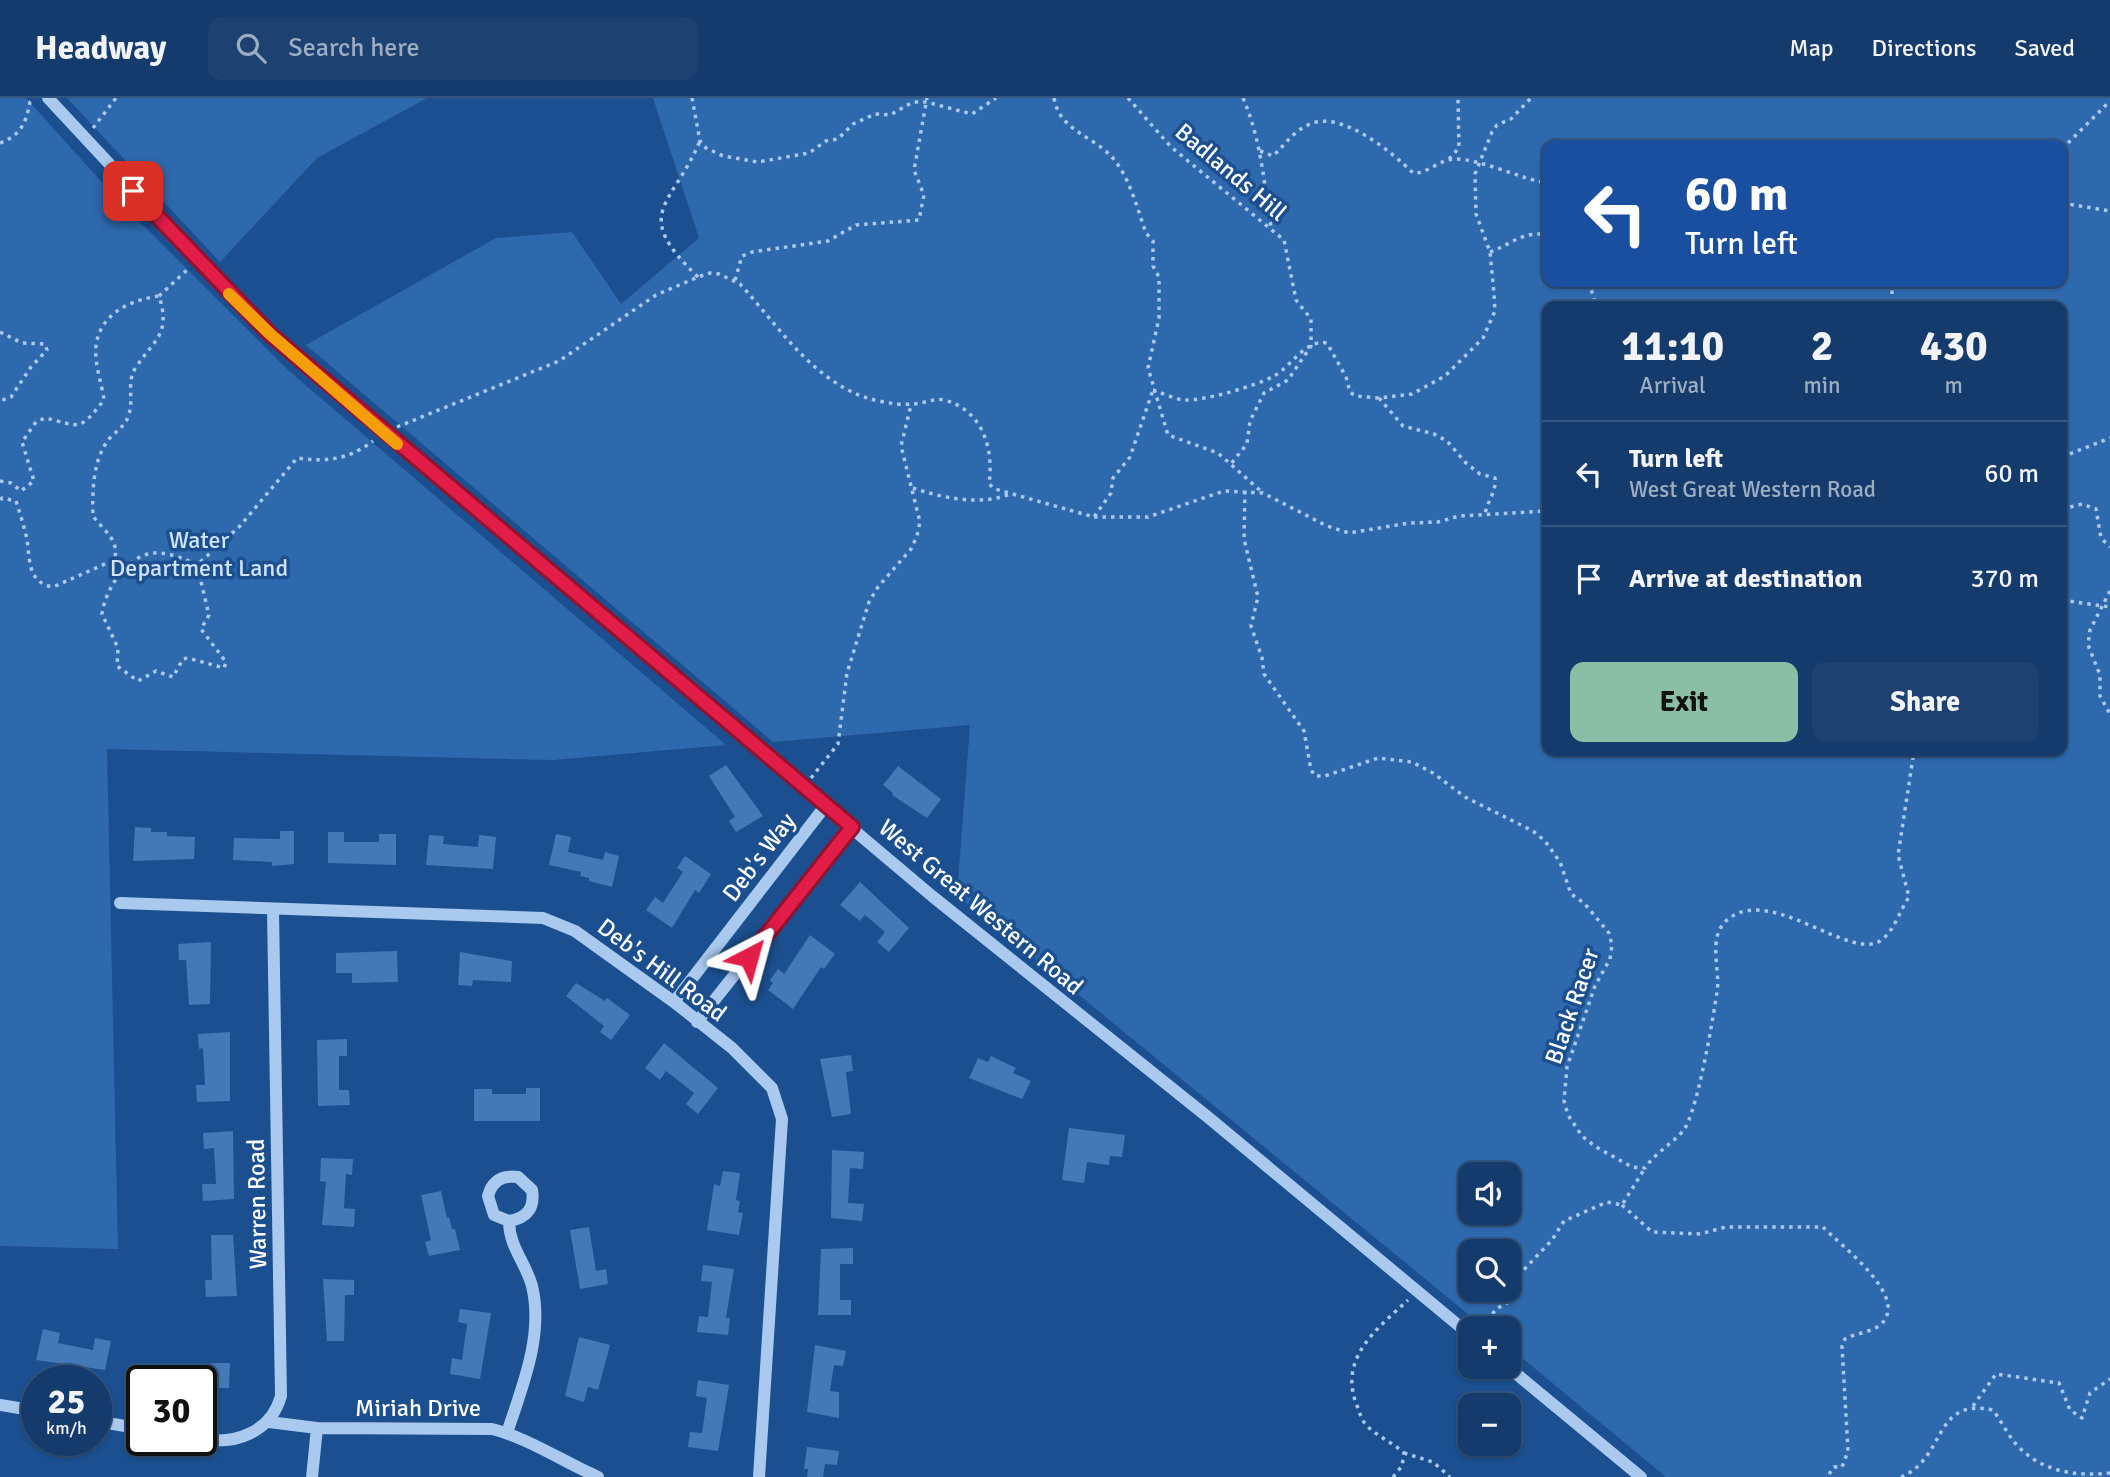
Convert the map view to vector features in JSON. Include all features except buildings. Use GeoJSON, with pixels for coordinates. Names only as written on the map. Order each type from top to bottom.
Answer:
{"type":"FeatureCollection","features":[{"type":"Feature","properties":{"kind":"street","name":"West Great Western Road"},"geometry":{"type":"LineString","coordinates":[[45,98],[270,334],[852,827],[1458,1325]]}},
{"type":"Feature","properties":{"kind":"street","name":"Deb's Way"},"geometry":{"type":"LineString","coordinates":[[674,1002],[826,804]]}},
{"type":"Feature","properties":{"kind":"street"},"geometry":{"type":"LineString","coordinates":[[697,1022],[852,827]]}},
{"type":"Feature","properties":{"kind":"street","name":"Deb's Hill Road"},"geometry":{"type":"LineString","coordinates":[[120,903],[543,918],[575,931],[674,1002],[759,1073],[772,1088],[782,1119],[760,1477]]}},
{"type":"Feature","properties":{"kind":"street","name":"Warren Road"},"geometry":{"type":"LineString","coordinates":[[269,1422],[281,1396],[273,910]]}},
{"type":"Feature","properties":{"kind":"street"},"geometry":{"type":"LineString","coordinates":[[507,1433],[529,1362],[536,1326],[535,1296],[530,1279],[509,1236],[509,1221]]}},
{"type":"Feature","properties":{"kind":"street"},"geometry":{"type":"LineString","coordinates":[[1521,1378],[1641,1477]]}},
{"type":"Feature","properties":{"kind":"street"},"geometry":{"type":"LineString","coordinates":[[0,1405],[21,1408]]}},
{"type":"Feature","properties":{"kind":"street"},"geometry":{"type":"LineString","coordinates":[[217,1441],[253,1433],[269,1422]]}},
{"type":"Feature","properties":{"kind":"street","name":"Miriah Drive"},"geometry":{"type":"LineString","coordinates":[[269,1422],[317,1428],[475,1427],[507,1433],[598,1477]]}},
{"type":"Feature","properties":{"kind":"street"},"geometry":{"type":"LineString","coordinates":[[312,1477],[317,1428]]}},
{"type":"Feature","properties":{"kind":"path"},"geometry":{"type":"LineString","coordinates":[[0,143],[18,133],[26,124],[30,102],[45,98]]}},
{"type":"Feature","properties":{"kind":"path"},"geometry":{"type":"LineString","coordinates":[[85,138],[116,98]]}},
{"type":"Feature","properties":{"kind":"path"},"geometry":{"type":"LineString","coordinates":[[692,98],[700,141],[662,206],[660,219],[666,241],[698,277]]}},
{"type":"Feature","properties":{"kind":"path"},"geometry":{"type":"LineString","coordinates":[[700,141],[723,156],[758,162],[809,153],[826,141],[838,139],[853,124],[875,114],[890,115],[913,102],[926,100],[972,114],[996,98]]}},
{"type":"Feature","properties":{"kind":"path"},"geometry":{"type":"LineString","coordinates":[[1054,98],[1065,125],[1097,144],[1116,163],[1146,233],[1153,241],[1153,266],[1158,277],[1159,318],[1148,368],[1168,435],[1218,453],[1263,493],[1327,526],[1349,533],[1409,523],[1438,522],[1459,516],[1485,516],[1521,510],[1542,511]]}},
{"type":"Feature","properties":{"kind":"path","name":"Badlands Hill"},"geometry":{"type":"LineString","coordinates":[[1128,98],[1171,147],[1284,240],[1296,300],[1311,318],[1311,346]]}},
{"type":"Feature","properties":{"kind":"path"},"geometry":{"type":"LineString","coordinates":[[1243,98],[1252,118],[1260,151],[1272,229]]}},
{"type":"Feature","properties":{"kind":"path"},"geometry":{"type":"LineString","coordinates":[[1260,151],[1273,156],[1297,131],[1324,120],[1337,122],[1375,142],[1398,156],[1413,173],[1421,173],[1447,160],[1459,148],[1458,98]]}},
{"type":"Feature","properties":{"kind":"path"},"geometry":{"type":"LineString","coordinates":[[1153,390],[1184,400],[1248,386],[1275,376],[1311,346],[1320,342],[1327,343],[1346,377],[1350,392],[1355,396],[1379,398],[1412,394],[1446,376],[1483,338],[1495,311],[1490,252],[1476,214],[1475,174],[1497,125],[1511,119],[1531,98]]}},
{"type":"Feature","properties":{"kind":"path"},"geometry":{"type":"LineString","coordinates":[[734,281],[742,256],[752,252],[828,241],[856,225],[919,220],[924,195],[914,170],[926,114],[926,100]]}},
{"type":"Feature","properties":{"kind":"path"},"geometry":{"type":"LineString","coordinates":[[2067,144],[2110,101]]}},
{"type":"Feature","properties":{"kind":"path"},"geometry":{"type":"LineString","coordinates":[[1447,160],[1457,159],[1510,171],[1531,181],[1542,182]]}},
{"type":"Feature","properties":{"kind":"path"},"geometry":{"type":"LineString","coordinates":[[2067,203],[2110,211]]}},
{"type":"Feature","properties":{"kind":"path"},"geometry":{"type":"LineString","coordinates":[[1490,252],[1520,236],[1542,233]]}},
{"type":"Feature","properties":{"kind":"path"},"geometry":{"type":"LineString","coordinates":[[0,481],[11,483],[21,491],[34,481],[22,442],[36,422],[45,418],[65,426],[77,426],[89,419],[104,400],[96,358],[96,345],[101,331],[122,306],[159,296],[197,260]]}},
{"type":"Feature","properties":{"kind":"path"},"geometry":{"type":"LineString","coordinates":[[197,565],[240,526],[297,458],[328,462],[359,452],[383,432],[460,404],[559,361],[656,295],[710,273],[734,281],[804,358],[852,392],[911,405],[943,400],[969,412],[988,439],[992,462],[989,484],[1012,494],[1094,517],[1148,517],[1206,494],[1245,491],[1263,493]]}},
{"type":"Feature","properties":{"kind":"path"},"geometry":{"type":"LineString","coordinates":[[114,560],[117,552],[113,538],[93,516],[95,476],[109,439],[123,426],[129,413],[130,386],[135,368],[146,357],[163,328],[165,315],[159,296]]}},
{"type":"Feature","properties":{"kind":"path"},"geometry":{"type":"LineString","coordinates":[[0,332],[22,343],[46,344],[47,350],[11,397],[0,401]]}},
{"type":"Feature","properties":{"kind":"path"},"geometry":{"type":"LineString","coordinates":[[1230,465],[1247,444],[1250,421],[1264,393],[1288,380],[1311,346]]}},
{"type":"Feature","properties":{"kind":"path"},"geometry":{"type":"LineString","coordinates":[[1094,517],[1111,493],[1113,478],[1130,457],[1153,390]]}},
{"type":"Feature","properties":{"kind":"path"},"geometry":{"type":"LineString","coordinates":[[1379,398],[1403,426],[1434,434],[1447,441],[1466,463],[1480,474],[1495,478],[1496,484],[1486,503],[1485,516]]}},
{"type":"Feature","properties":{"kind":"path"},"geometry":{"type":"LineString","coordinates":[[799,781],[813,777],[838,744],[847,673],[861,624],[877,587],[911,549],[917,536],[920,522],[901,446],[911,405]]}},
{"type":"Feature","properties":{"kind":"path"},"geometry":{"type":"LineString","coordinates":[[2067,455],[2110,438]]}},
{"type":"Feature","properties":{"kind":"path"},"geometry":{"type":"LineString","coordinates":[[913,488],[954,498],[987,501],[1012,494]]}},
{"type":"Feature","properties":{"kind":"path","name":"Black Racer"},"geometry":{"type":"LineString","coordinates":[[1245,491],[1244,539],[1258,597],[1251,626],[1264,674],[1304,731],[1311,770],[1315,776],[1325,776],[1378,758],[1412,762],[1433,773],[1465,797],[1503,814],[1545,841],[1560,862],[1571,894],[1584,903],[1609,933],[1610,959],[1595,986],[1574,1047],[1565,1077],[1564,1101],[1568,1115],[1582,1136],[1632,1167],[1645,1168]]}},
{"type":"Feature","properties":{"kind":"path"},"geometry":{"type":"LineString","coordinates":[[0,501],[2,498],[16,501],[27,542],[27,557],[36,578],[44,586],[53,587],[114,560],[131,564]]}},
{"type":"Feature","properties":{"kind":"path"},"geometry":{"type":"LineString","coordinates":[[2067,508],[2082,504],[2095,509],[2101,538],[2110,547]]}},
{"type":"Feature","properties":{"kind":"path"},"geometry":{"type":"LineString","coordinates":[[149,553],[172,555],[197,565],[209,615],[201,629],[221,652],[226,662],[224,668],[188,658],[183,659],[173,677],[156,671],[138,681],[117,666],[118,648],[102,614],[110,588],[131,564],[149,553]]}},
{"type":"Feature","properties":{"kind":"path"},"geometry":{"type":"LineString","coordinates":[[2110,591],[2090,630],[2088,645],[2100,675],[2100,696],[2110,714]]}},
{"type":"Feature","properties":{"kind":"path"},"geometry":{"type":"LineString","coordinates":[[2067,601],[2110,607]]}},
{"type":"Feature","properties":{"kind":"path"},"geometry":{"type":"LineString","coordinates":[[1622,1205],[1645,1168],[1664,1145],[1682,1132],[1694,1111],[1718,989],[1716,946],[1724,925],[1732,916],[1769,911],[1864,944],[1882,940],[1895,922],[1909,897],[1898,855],[1913,756]]}},
{"type":"Feature","properties":{"kind":"path"},"geometry":{"type":"LineString","coordinates":[[1491,1316],[1496,1309],[1514,1299],[1516,1278],[1552,1240],[1563,1222],[1607,1202],[1622,1205],[1652,1232],[1700,1234],[1726,1227],[1823,1227],[1880,1282],[1888,1302],[1885,1319],[1879,1326],[1846,1339],[1842,1346],[1848,1451],[1842,1467],[1834,1467],[1827,1477]]}},
{"type":"Feature","properties":{"kind":"path"},"geometry":{"type":"LineString","coordinates":[[1418,1292],[1382,1322],[1360,1348],[1352,1374],[1351,1391],[1361,1418],[1404,1452],[1433,1462],[1450,1477]]}},
{"type":"Feature","properties":{"kind":"path"},"geometry":{"type":"LineString","coordinates":[[1901,1477],[1921,1465],[1954,1415],[1973,1406],[1996,1374],[2043,1378],[2059,1383],[2070,1410],[2082,1418],[2090,1393],[2110,1379]]}},
{"type":"Feature","properties":{"kind":"path"},"geometry":{"type":"LineString","coordinates":[[1973,1406],[1993,1410],[2013,1441],[2059,1473],[2110,1474]]}},
{"type":"Feature","properties":{"kind":"path"},"geometry":{"type":"LineString","coordinates":[[1393,1477],[1402,1466],[1404,1452]]}},
{"type":"Feature","properties":{"kind":"green space","name":"Water Department Land"},"geometry":{"type":"Polygon","coordinates":[[[0,98],[26,98],[117,199],[288,370],[726,745],[553,760],[107,749],[118,1249],[0,1246],[0,98]]]}},
{"type":"Feature","properties":{"kind":"green space"},"geometry":{"type":"Polygon","coordinates":[[[67,98],[427,98],[317,158],[220,262],[67,98]]]}},
{"type":"Feature","properties":{"kind":"green space"},"geometry":{"type":"Polygon","coordinates":[[[653,98],[2110,98],[2110,1477],[1666,1477],[1521,1357],[1521,1316],[1470,1316],[957,895],[970,725],[773,742],[306,345],[496,238],[572,232],[621,304],[699,238],[653,98]]]}},
{"type":"Feature","properties":{"kind":"slow traffic"},"geometry":{"type":"LineString","coordinates":[[229,294],[270,334],[397,444]]}},
{"type":"Feature","properties":{"kind":"route"},"geometry":{"type":"LineString","coordinates":[[133,191],[270,334],[363,416],[852,827],[749,957]]}}]}
